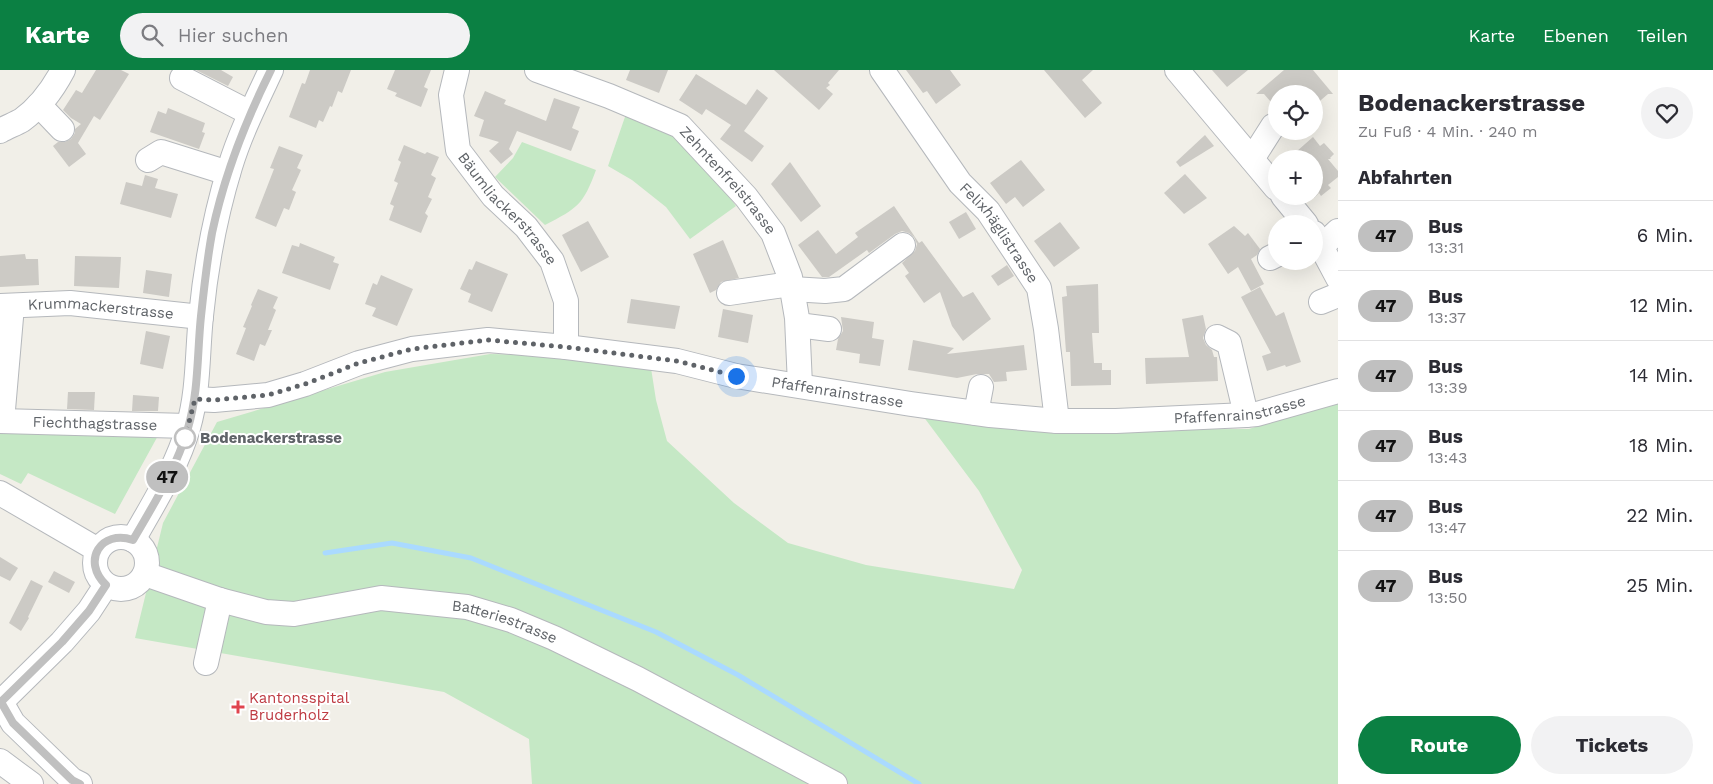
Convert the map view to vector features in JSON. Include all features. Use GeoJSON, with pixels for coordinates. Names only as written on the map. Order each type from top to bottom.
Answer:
{"type":"FeatureCollection","features":[{"type":"Feature","properties":{"kind":"street"},"geometry":{"type":"LineString","coordinates":[[0,131],[22,120],[39,105],[53,88],[63,70]]}},
{"type":"Feature","properties":{"kind":"street"},"geometry":{"type":"LineString","coordinates":[[133,540],[171,470],[188,426],[195,399],[201,317],[212,233],[229,170],[250,113],[271,70]]}},
{"type":"Feature","properties":{"kind":"street","name":"Bäumliackerstrasse"},"geometry":{"type":"LineString","coordinates":[[457,70],[450,95],[458,150],[493,196],[526,227],[552,261],[566,301],[566,347]]}},
{"type":"Feature","properties":{"kind":"street","name":"Zehntenfreistrasse"},"geometry":{"type":"LineString","coordinates":[[537,70],[609,96],[680,126],[746,196],[773,233],[792,286],[798,325],[800,385]]}},
{"type":"Feature","properties":{"kind":"street","name":"Felixhäglistrasse"},"geometry":{"type":"LineString","coordinates":[[882,70],[960,183],[988,211],[1039,288],[1057,421]]}},
{"type":"Feature","properties":{"kind":"street"},"geometry":{"type":"LineString","coordinates":[[1177,70],[1268,178]]}},
{"type":"Feature","properties":{"kind":"street"},"geometry":{"type":"LineString","coordinates":[[182,78],[250,113]]}},
{"type":"Feature","properties":{"kind":"street"},"geometry":{"type":"LineString","coordinates":[[39,105],[62,130]]}},
{"type":"Feature","properties":{"kind":"street"},"geometry":{"type":"LineString","coordinates":[[1252,159],[1268,134]]}},
{"type":"Feature","properties":{"kind":"street"},"geometry":{"type":"LineString","coordinates":[[152,151],[229,170]]}},
{"type":"Feature","properties":{"kind":"street"},"geometry":{"type":"LineString","coordinates":[[1291,205],[1300,215]]}},
{"type":"Feature","properties":{"kind":"street"},"geometry":{"type":"LineString","coordinates":[[729,293],[792,286],[825,291],[844,288],[904,244]]}},
{"type":"Feature","properties":{"kind":"street"},"geometry":{"type":"LineString","coordinates":[[1323,245],[1338,278]]}},
{"type":"Feature","properties":{"kind":"street","name":"Krummackerstrasse"},"geometry":{"type":"LineString","coordinates":[[6,306],[70,303],[201,317]]}},
{"type":"Feature","properties":{"kind":"street","name":"Fiechthagstrasse"},"geometry":{"type":"LineString","coordinates":[[6,306],[1,421],[188,426]]}},
{"type":"Feature","properties":{"kind":"street"},"geometry":{"type":"LineString","coordinates":[[798,325],[828,329]]}},
{"type":"Feature","properties":{"kind":"street"},"geometry":{"type":"LineString","coordinates":[[1217,337],[1230,344],[1246,415]]}},
{"type":"Feature","properties":{"kind":"street","name":"Pfaffenrainstrasse"},"geometry":{"type":"LineString","coordinates":[[195,399],[214,400],[268,395],[305,384],[359,363],[412,349],[488,340],[566,347],[677,361],[736,376],[911,404],[1057,421],[1257,414],[1338,392]]}},
{"type":"Feature","properties":{"kind":"street"},"geometry":{"type":"LineString","coordinates":[[976,413],[981,387]]}},
{"type":"Feature","properties":{"kind":"street"},"geometry":{"type":"LineString","coordinates":[[0,493],[98,550]]}},
{"type":"Feature","properties":{"kind":"street"},"geometry":{"type":"LineString","coordinates":[[117,537],[133,540],[144,551],[147,566],[145,574],[140,582],[132,587],[123,589],[106,585],[96,573],[95,558],[98,550],[102,544],[117,537]]}},
{"type":"Feature","properties":{"kind":"street","name":"Batteriestrasse"},"geometry":{"type":"LineString","coordinates":[[145,574],[220,600],[266,612],[294,614],[381,598],[467,607],[511,620],[554,638],[638,679],[836,784]]}},
{"type":"Feature","properties":{"kind":"street"},"geometry":{"type":"LineString","coordinates":[[80,784],[72,780],[13,723],[1,703],[62,642],[89,611],[106,585]]}},
{"type":"Feature","properties":{"kind":"street"},"geometry":{"type":"LineString","coordinates":[[206,663],[220,600]]}},
{"type":"Feature","properties":{"kind":"street"},"geometry":{"type":"LineString","coordinates":[[0,761],[31,784]]}},
{"type":"Feature","properties":{"kind":"green space"},"geometry":{"type":"Polygon","coordinates":[[[626,114],[659,127],[696,152],[736,206],[690,239],[666,207],[632,180],[608,166],[626,114]]]}},
{"type":"Feature","properties":{"kind":"green space"},"geometry":{"type":"Polygon","coordinates":[[[522,142],[596,170],[587,191],[578,204],[545,225],[495,177],[513,158],[522,142]]]}},
{"type":"Feature","properties":{"kind":"green space"},"geometry":{"type":"Polygon","coordinates":[[[490,354],[542,355],[651,368],[656,400],[667,441],[734,503],[788,543],[866,565],[1014,589],[1022,570],[979,491],[923,416],[1059,430],[1249,429],[1338,400],[1338,784],[532,784],[529,739],[444,692],[135,638],[163,523],[217,422],[385,372],[490,354]]]}},
{"type":"Feature","properties":{"kind":"green space"},"geometry":{"type":"Polygon","coordinates":[[[0,424],[160,432],[115,514],[28,473],[21,484],[0,474],[0,424]]]}},
{"type":"Feature","properties":{"kind":"building"},"geometry":{"type":"Polygon","coordinates":[[[96,70],[121,70],[129,74],[100,120],[94,116],[78,143],[86,154],[69,167],[53,146],[58,142],[65,142],[71,139],[75,129],[81,124],[63,110],[76,90],[82,93],[96,70]]]}},
{"type":"Feature","properties":{"kind":"building"},"geometry":{"type":"Polygon","coordinates":[[[196,70],[221,70],[233,77],[228,86],[196,70]]]}},
{"type":"Feature","properties":{"kind":"building"},"geometry":{"type":"Polygon","coordinates":[[[310,70],[351,70],[342,93],[338,91],[332,107],[330,106],[323,122],[319,120],[316,128],[289,117],[302,83],[305,84],[310,70]]]}},
{"type":"Feature","properties":{"kind":"building"},"geometry":{"type":"Polygon","coordinates":[[[395,70],[431,70],[424,87],[428,89],[421,107],[395,96],[397,93],[387,89],[395,70]]]}},
{"type":"Feature","properties":{"kind":"building"},"geometry":{"type":"Polygon","coordinates":[[[630,70],[668,70],[659,93],[626,80],[630,70]]]}},
{"type":"Feature","properties":{"kind":"building"},"geometry":{"type":"Polygon","coordinates":[[[774,70],[839,70],[826,88],[833,94],[819,110],[774,70]]]}},
{"type":"Feature","properties":{"kind":"building"},"geometry":{"type":"Polygon","coordinates":[[[906,70],[950,70],[961,85],[936,104],[927,91],[923,93],[906,70]]]}},
{"type":"Feature","properties":{"kind":"building"},"geometry":{"type":"Polygon","coordinates":[[[1044,70],[1093,70],[1082,80],[1102,103],[1085,118],[1044,70]]]}},
{"type":"Feature","properties":{"kind":"building"},"geometry":{"type":"Polygon","coordinates":[[[1212,70],[1248,70],[1227,87],[1212,70]]]}},
{"type":"Feature","properties":{"kind":"building"},"geometry":{"type":"Polygon","coordinates":[[[1284,70],[1313,70],[1333,94],[1328,94],[1323,98],[1323,85],[1268,85],[1268,99],[1264,94],[1256,94],[1284,70]]]}},
{"type":"Feature","properties":{"kind":"building"},"geometry":{"type":"Polygon","coordinates":[[[696,74],[746,105],[757,89],[768,98],[744,131],[764,146],[752,162],[720,139],[731,125],[706,109],[702,115],[679,100],[696,74]]]}},
{"type":"Feature","properties":{"kind":"building"},"geometry":{"type":"Polygon","coordinates":[[[485,91],[506,100],[504,104],[546,121],[554,98],[580,107],[572,128],[579,131],[571,151],[517,131],[509,149],[513,154],[501,164],[489,151],[499,142],[479,136],[484,120],[474,116],[485,91]]]}},
{"type":"Feature","properties":{"kind":"building"},"geometry":{"type":"Polygon","coordinates":[[[168,108],[205,123],[202,132],[205,133],[199,149],[150,132],[158,111],[166,114],[168,108]]]}},
{"type":"Feature","properties":{"kind":"building"},"geometry":{"type":"Polygon","coordinates":[[[1205,135],[1214,146],[1180,167],[1176,162],[1205,135]]]}},
{"type":"Feature","properties":{"kind":"building"},"geometry":{"type":"Polygon","coordinates":[[[1310,140],[1315,140],[1320,146],[1324,143],[1334,154],[1331,159],[1328,159],[1338,171],[1338,177],[1328,185],[1331,188],[1323,194],[1323,150],[1298,150],[1310,140]]]}},
{"type":"Feature","properties":{"kind":"building"},"geometry":{"type":"Polygon","coordinates":[[[404,145],[425,154],[427,152],[439,157],[431,175],[436,178],[428,197],[432,199],[425,213],[428,216],[421,233],[389,220],[394,206],[390,204],[398,183],[394,181],[401,162],[398,160],[404,145]]]}},
{"type":"Feature","properties":{"kind":"building"},"geometry":{"type":"Polygon","coordinates":[[[279,146],[303,155],[297,168],[301,170],[292,190],[296,192],[289,210],[284,208],[276,227],[255,218],[274,169],[270,168],[279,146]]]}},
{"type":"Feature","properties":{"kind":"building"},"geometry":{"type":"Polygon","coordinates":[[[1021,160],[1045,190],[1023,207],[1015,197],[1006,204],[990,183],[1021,160]]]}},
{"type":"Feature","properties":{"kind":"building"},"geometry":{"type":"Polygon","coordinates":[[[790,162],[821,206],[801,222],[771,184],[790,162]]]}},
{"type":"Feature","properties":{"kind":"building"},"geometry":{"type":"Polygon","coordinates":[[[1185,174],[1207,198],[1184,214],[1164,193],[1185,174]]]}},
{"type":"Feature","properties":{"kind":"building"},"geometry":{"type":"Polygon","coordinates":[[[145,175],[158,179],[155,188],[178,194],[171,218],[120,204],[126,182],[142,186],[145,175]]]}},
{"type":"Feature","properties":{"kind":"building"},"geometry":{"type":"Polygon","coordinates":[[[894,206],[919,243],[922,241],[963,297],[973,292],[991,319],[963,341],[952,326],[940,292],[924,303],[905,276],[909,273],[902,263],[915,251],[917,244],[914,237],[909,233],[902,231],[895,234],[869,253],[867,250],[829,277],[822,277],[798,245],[818,230],[836,254],[858,237],[855,233],[894,206]]]}},
{"type":"Feature","properties":{"kind":"building"},"geometry":{"type":"Polygon","coordinates":[[[966,212],[976,229],[959,239],[949,222],[966,212]]]}},
{"type":"Feature","properties":{"kind":"building"},"geometry":{"type":"Polygon","coordinates":[[[588,221],[609,257],[581,272],[562,235],[588,221]]]}},
{"type":"Feature","properties":{"kind":"building"},"geometry":{"type":"Polygon","coordinates":[[[1060,222],[1080,248],[1054,267],[1034,241],[1060,222]]]}},
{"type":"Feature","properties":{"kind":"building"},"geometry":{"type":"Polygon","coordinates":[[[1234,226],[1245,236],[1248,233],[1260,249],[1257,255],[1251,259],[1264,284],[1251,291],[1238,267],[1228,274],[1208,244],[1234,226]]]}},
{"type":"Feature","properties":{"kind":"building"},"geometry":{"type":"Polygon","coordinates":[[[723,240],[739,278],[721,282],[716,290],[710,293],[693,254],[723,240]]]}},
{"type":"Feature","properties":{"kind":"building"},"geometry":{"type":"Polygon","coordinates":[[[300,243],[335,257],[333,262],[339,264],[330,290],[282,273],[292,245],[299,247],[300,243]]]}},
{"type":"Feature","properties":{"kind":"building"},"geometry":{"type":"Polygon","coordinates":[[[25,254],[26,259],[38,259],[39,285],[0,287],[0,256],[25,254]]]}},
{"type":"Feature","properties":{"kind":"building"},"geometry":{"type":"Polygon","coordinates":[[[75,256],[121,257],[119,288],[74,286],[75,256]]]}},
{"type":"Feature","properties":{"kind":"building"},"geometry":{"type":"Polygon","coordinates":[[[476,261],[508,274],[492,312],[468,302],[471,294],[460,289],[469,269],[472,270],[476,261]]]}},
{"type":"Feature","properties":{"kind":"building"},"geometry":{"type":"Polygon","coordinates":[[[1007,265],[1014,276],[998,286],[991,276],[1007,265]]]}},
{"type":"Feature","properties":{"kind":"building"},"geometry":{"type":"Polygon","coordinates":[[[146,270],[172,274],[169,297],[143,293],[146,270]]]}},
{"type":"Feature","properties":{"kind":"building"},"geometry":{"type":"Polygon","coordinates":[[[381,275],[413,289],[397,326],[372,316],[376,308],[365,304],[373,283],[377,285],[381,275]]]}},
{"type":"Feature","properties":{"kind":"building"},"geometry":{"type":"Polygon","coordinates":[[[1098,284],[1099,333],[1092,333],[1094,363],[1102,363],[1102,370],[1111,370],[1111,385],[1071,386],[1070,352],[1066,352],[1062,297],[1067,296],[1066,286],[1098,284]]]}},
{"type":"Feature","properties":{"kind":"building"},"geometry":{"type":"Polygon","coordinates":[[[1260,287],[1276,316],[1284,312],[1301,362],[1267,371],[1262,356],[1271,353],[1241,297],[1260,287]]]}},
{"type":"Feature","properties":{"kind":"building"},"geometry":{"type":"Polygon","coordinates":[[[258,289],[278,297],[273,308],[276,310],[268,330],[272,330],[265,346],[260,344],[254,361],[236,354],[246,328],[243,327],[258,289]]]}},
{"type":"Feature","properties":{"kind":"building"},"geometry":{"type":"Polygon","coordinates":[[[631,299],[680,306],[675,329],[627,323],[631,299]]]}},
{"type":"Feature","properties":{"kind":"building"},"geometry":{"type":"Polygon","coordinates":[[[723,309],[753,315],[748,343],[718,337],[723,309]]]}},
{"type":"Feature","properties":{"kind":"building"},"geometry":{"type":"Polygon","coordinates":[[[1203,315],[1206,329],[1203,338],[1206,345],[1212,350],[1214,357],[1217,357],[1218,381],[1146,384],[1145,358],[1189,357],[1182,319],[1203,315]]]}},
{"type":"Feature","properties":{"kind":"building"},"geometry":{"type":"Polygon","coordinates":[[[841,317],[874,322],[872,338],[884,340],[880,366],[859,363],[860,354],[836,350],[838,339],[843,331],[841,317]]]}},
{"type":"Feature","properties":{"kind":"building"},"geometry":{"type":"Polygon","coordinates":[[[146,331],[170,336],[163,369],[140,364],[146,331]]]}},
{"type":"Feature","properties":{"kind":"building"},"geometry":{"type":"Polygon","coordinates":[[[913,340],[954,348],[947,354],[1024,345],[1027,370],[1006,372],[1007,381],[994,382],[989,374],[957,378],[908,370],[913,340]]]}},
{"type":"Feature","properties":{"kind":"building"},"geometry":{"type":"Polygon","coordinates":[[[68,392],[95,392],[94,410],[67,409],[68,392]]]}},
{"type":"Feature","properties":{"kind":"building"},"geometry":{"type":"Polygon","coordinates":[[[133,395],[159,397],[158,411],[132,411],[133,395]]]}},
{"type":"Feature","properties":{"kind":"building"},"geometry":{"type":"Polygon","coordinates":[[[0,557],[18,568],[10,581],[0,576],[0,557]]]}},
{"type":"Feature","properties":{"kind":"building"},"geometry":{"type":"Polygon","coordinates":[[[54,571],[75,582],[69,593],[48,582],[54,571]]]}},
{"type":"Feature","properties":{"kind":"building"},"geometry":{"type":"Polygon","coordinates":[[[31,580],[43,586],[21,631],[9,623],[31,580]]]}},
{"type":"Feature","properties":{"kind":"waterway"},"geometry":{"type":"LineString","coordinates":[[325,553],[392,543],[471,558],[656,632],[738,675],[919,784]]}},
{"type":"Feature","properties":{"kind":"bus line","name":"47"},"geometry":{"type":"LineString","coordinates":[[80,784],[72,780],[40,751],[13,723],[1,702],[62,642],[89,611],[106,585],[100,580],[94,565],[98,550],[109,539],[126,537],[133,540],[152,508],[185,438],[195,399],[201,317],[212,233],[230,166],[252,110],[271,70]]}},
{"type":"Feature","properties":{"kind":"place","name":"Bodenackerstrasse"},"geometry":{"type":"Point","coordinates":[185,438]}},
{"type":"Feature","properties":{"kind":"place","name":"Kantonsspital Bruderholz"},"geometry":{"type":"Point","coordinates":[238,707]}},
{"type":"Feature","properties":{"kind":"route"},"geometry":{"type":"LineString","coordinates":[[185,438],[195,399],[214,400],[268,395],[305,384],[359,363],[412,349],[488,340],[566,347],[677,361],[736,376]]}}]}
